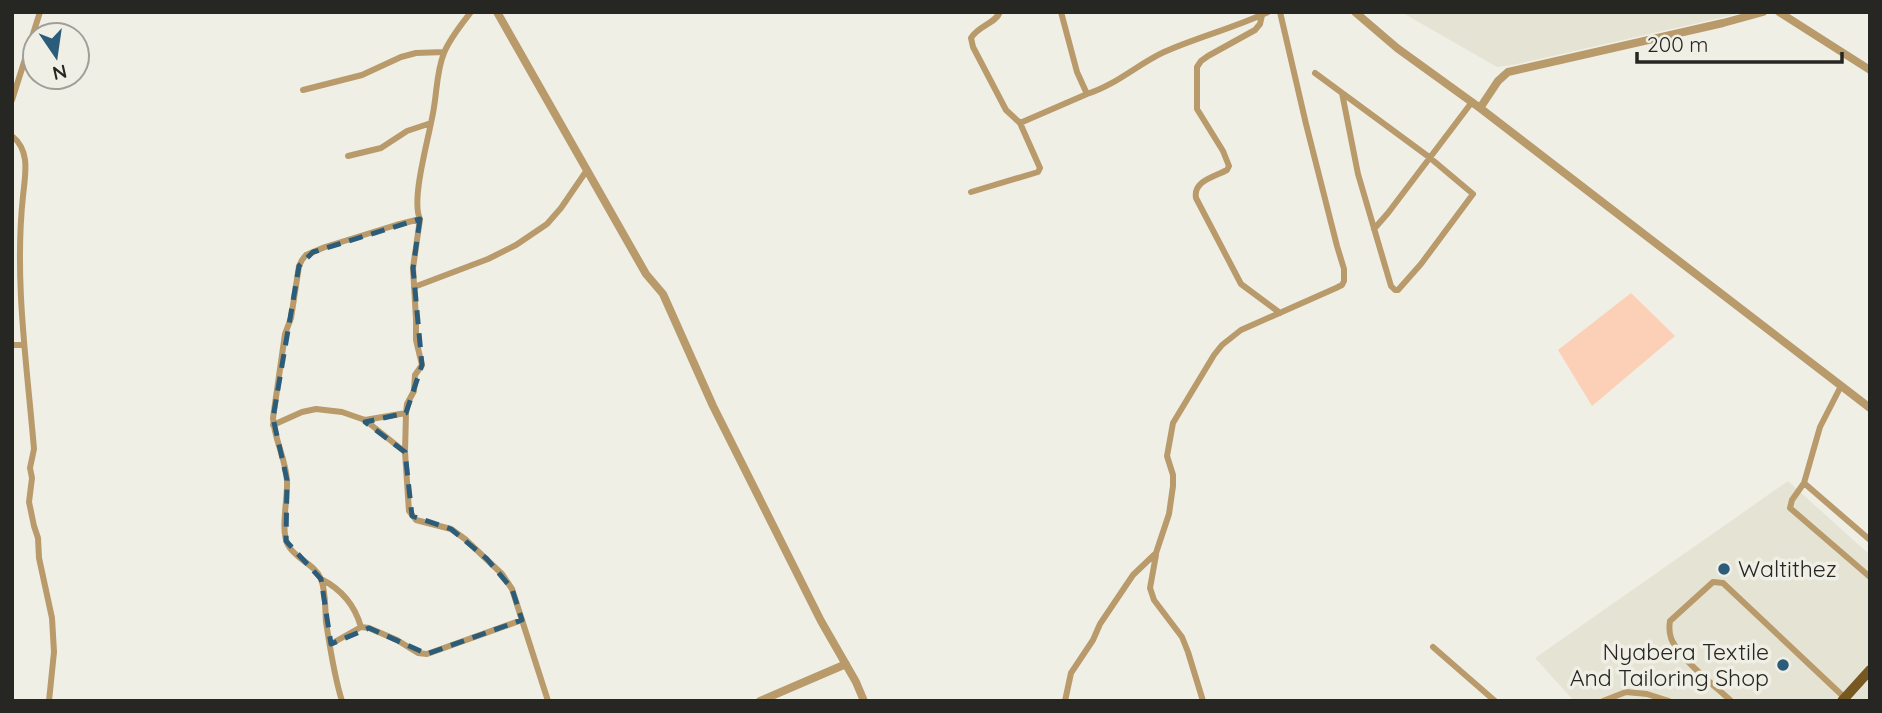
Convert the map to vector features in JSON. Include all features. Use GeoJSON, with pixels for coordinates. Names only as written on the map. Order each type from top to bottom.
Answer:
{"type":"FeatureCollection","features":[{"type":"Feature","properties":{"kind":"main road"},"geometry":{"type":"LineString","coordinates":[[1843,699],[1870,670]]}},
{"type":"Feature","properties":{"kind":"street"},"geometry":{"type":"LineString","coordinates":[[12,100],[40,12]]}},
{"type":"Feature","properties":{"kind":"street"},"geometry":{"type":"LineString","coordinates":[[471,12],[444,52],[418,190],[419,219],[413,268],[416,340],[422,365],[415,375],[414,390],[407,404],[407,498],[412,516],[422,522],[452,529],[502,574],[512,589],[548,701]]}},
{"type":"Feature","properties":{"kind":"street"},"geometry":{"type":"LineString","coordinates":[[497,12],[646,274],[663,294],[713,406],[864,701]]}},
{"type":"Feature","properties":{"kind":"street"},"geometry":{"type":"LineString","coordinates":[[971,192],[1039,170],[1020,123],[1006,110],[973,47],[971,38],[976,30],[998,18],[1000,12]]}},
{"type":"Feature","properties":{"kind":"street"},"geometry":{"type":"LineString","coordinates":[[1061,12],[1077,72],[1087,94]]}},
{"type":"Feature","properties":{"kind":"street"},"geometry":{"type":"LineString","coordinates":[[1203,701],[1182,637],[1154,600],[1150,588],[1156,553],[1169,514],[1173,486],[1173,475],[1167,456],[1173,423],[1222,345],[1241,330],[1342,285],[1344,281],[1280,12]]}},
{"type":"Feature","properties":{"kind":"street"},"geometry":{"type":"LineString","coordinates":[[1355,12],[1397,48],[1480,107],[1870,408]]}},
{"type":"Feature","properties":{"kind":"street"},"geometry":{"type":"LineString","coordinates":[[1480,107],[1498,81],[1508,72],[1763,12]]}},
{"type":"Feature","properties":{"kind":"street"},"geometry":{"type":"LineString","coordinates":[[1779,12],[1870,70]]}},
{"type":"Feature","properties":{"kind":"street"},"geometry":{"type":"LineString","coordinates":[[1020,123],[1116,80],[1163,52],[1265,14]]}},
{"type":"Feature","properties":{"kind":"street"},"geometry":{"type":"LineString","coordinates":[[1265,14],[1255,30],[1208,56],[1197,67],[1197,109],[1223,151],[1229,166],[1227,170],[1197,186],[1194,192],[1241,284],[1280,313]]}},
{"type":"Feature","properties":{"kind":"street"},"geometry":{"type":"LineString","coordinates":[[303,90],[362,75],[416,53],[444,52]]}},
{"type":"Feature","properties":{"kind":"street"},"geometry":{"type":"LineString","coordinates":[[1315,73],[1429,157],[1473,195],[1400,289],[1391,286],[1374,229],[1358,174],[1342,93]]}},
{"type":"Feature","properties":{"kind":"street"},"geometry":{"type":"LineString","coordinates":[[1374,229],[1472,102]]}},
{"type":"Feature","properties":{"kind":"street"},"geometry":{"type":"LineString","coordinates":[[348,156],[382,148],[407,131],[431,123]]}},
{"type":"Feature","properties":{"kind":"street"},"geometry":{"type":"LineString","coordinates":[[12,136],[22,145],[26,172],[21,246],[21,315],[34,449],[30,468],[32,478],[29,502],[52,618],[54,652],[49,701]]}},
{"type":"Feature","properties":{"kind":"street"},"geometry":{"type":"LineString","coordinates":[[414,287],[488,260],[516,245],[547,224],[587,170]]}},
{"type":"Feature","properties":{"kind":"street"},"geometry":{"type":"LineString","coordinates":[[342,701],[321,579],[316,570],[295,555],[286,541],[287,480],[273,425],[285,334],[291,317],[299,266],[306,256],[325,247],[419,219]]}},
{"type":"Feature","properties":{"kind":"street"},"geometry":{"type":"LineString","coordinates":[[12,345],[24,345]]}},
{"type":"Feature","properties":{"kind":"street"},"geometry":{"type":"LineString","coordinates":[[1841,386],[1820,427],[1804,483],[1791,500],[1790,508],[1870,577]]}},
{"type":"Feature","properties":{"kind":"street"},"geometry":{"type":"LineString","coordinates":[[273,425],[316,408],[334,410],[365,420],[405,452]]}},
{"type":"Feature","properties":{"kind":"street"},"geometry":{"type":"LineString","coordinates":[[365,420],[406,414]]}},
{"type":"Feature","properties":{"kind":"street"},"geometry":{"type":"LineString","coordinates":[[1804,483],[1870,540]]}},
{"type":"Feature","properties":{"kind":"street"},"geometry":{"type":"LineString","coordinates":[[1065,701],[1071,673],[1093,640],[1100,624],[1133,575],[1156,553]]}},
{"type":"Feature","properties":{"kind":"street"},"geometry":{"type":"LineString","coordinates":[[321,579],[330,583],[353,606],[361,627]]}},
{"type":"Feature","properties":{"kind":"street"},"geometry":{"type":"LineString","coordinates":[[1731,701],[1690,663],[1672,642],[1669,630],[1670,621],[1713,582],[1723,583],[1843,699]]}},
{"type":"Feature","properties":{"kind":"street"},"geometry":{"type":"LineString","coordinates":[[331,644],[361,627],[379,631],[397,639],[415,652],[424,654],[522,620]]}},
{"type":"Feature","properties":{"kind":"street"},"geometry":{"type":"LineString","coordinates":[[1433,648],[1495,701]]}},
{"type":"Feature","properties":{"kind":"street"},"geometry":{"type":"LineString","coordinates":[[760,701],[846,664]]}},
{"type":"Feature","properties":{"kind":"street"},"geometry":{"type":"LineString","coordinates":[[1603,701],[1626,692],[1669,701]]}},
{"type":"Feature","properties":{"kind":"highlighted area"},"geometry":{"type":"Polygon","coordinates":[[[420,219],[413,268],[422,365],[406,413],[365,422],[405,452],[412,516],[451,529],[487,559],[512,589],[522,620],[427,654],[369,628],[331,644],[321,579],[286,541],[287,480],[273,418],[299,266],[313,252],[420,219]]]}},
{"type":"Feature","properties":{"kind":"shaded area"},"geometry":{"type":"Polygon","coordinates":[[[1401,12],[1746,12],[1497,67],[1401,12]]]}},
{"type":"Feature","properties":{"kind":"shaded area"},"geometry":{"type":"Polygon","coordinates":[[[1631,293],[1675,336],[1592,406],[1558,350],[1631,293]]]}},
{"type":"Feature","properties":{"kind":"shaded area"},"geometry":{"type":"Polygon","coordinates":[[[1788,481],[1870,555],[1870,701],[1574,701],[1535,658],[1788,481]]]}},
{"type":"Feature","properties":{"kind":"place","name":"Waltithez"},"geometry":{"type":"Point","coordinates":[1724,569]}},
{"type":"Feature","properties":{"kind":"place","name":"Nyabera Textile And Tailoring Shop"},"geometry":{"type":"Point","coordinates":[1783,665]}}]}
